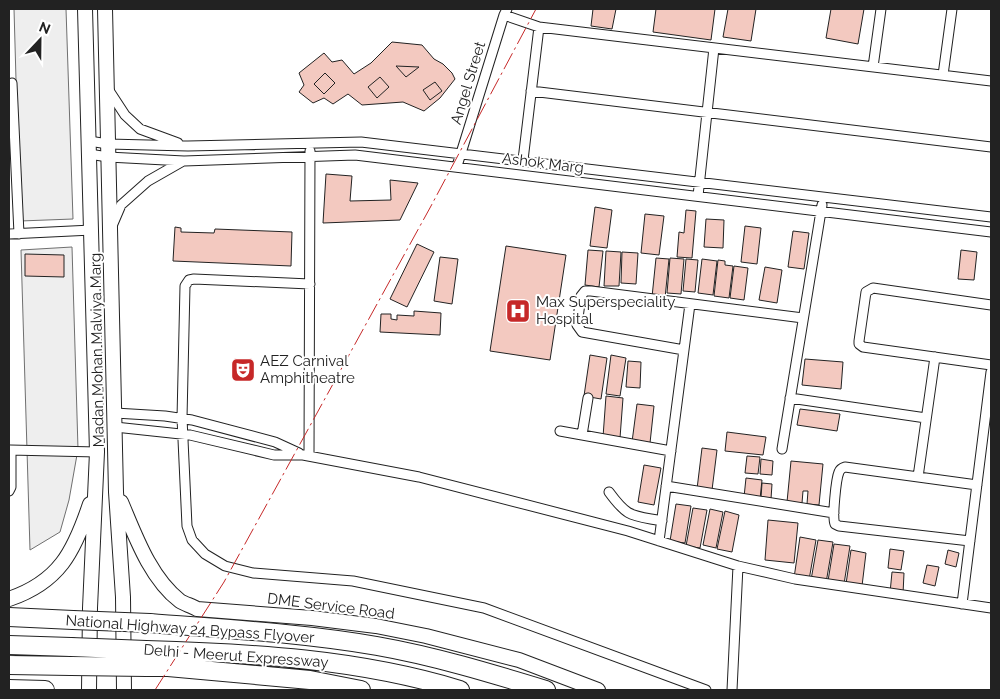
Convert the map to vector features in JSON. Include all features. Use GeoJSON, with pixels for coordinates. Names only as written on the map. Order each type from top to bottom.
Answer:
{"type":"FeatureCollection","features":[{"type":"Feature","properties":{"kind":"highway","name":"National Highway 24 Bypass Flyover"},"geometry":{"type":"LineString","coordinates":[[9,617],[150,623],[277,633],[350,642],[377,646],[471,667],[546,690]]}},
{"type":"Feature","properties":{"kind":"highway","name":"Delhi - Meerut Expressway"},"geometry":{"type":"LineString","coordinates":[[9,645],[71,647],[147,658],[168,667],[310,680],[361,690]]}},
{"type":"Feature","properties":{"kind":"highway","name":"Delhi - Meerut Expressway"},"geometry":{"type":"LineString","coordinates":[[9,666],[71,666],[147,658],[313,659],[422,678],[460,690]]}},
{"type":"Feature","properties":{"kind":"highway"},"geometry":{"type":"LineString","coordinates":[[9,689],[46,690]]}},
{"type":"Feature","properties":{"kind":"main road","name":"Madan Mohan Malviya Marg"},"geometry":{"type":"LineString","coordinates":[[84,9],[92,230],[97,452],[88,690]]}},
{"type":"Feature","properties":{"kind":"main road","name":"Madan Mohan Malviya Marg"},"geometry":{"type":"LineString","coordinates":[[105,9],[116,492],[123,597],[124,690]]}},
{"type":"Feature","properties":{"kind":"main road"},"geometry":{"type":"LineString","coordinates":[[9,599],[35,588],[58,569],[81,532],[95,486]]}},
{"type":"Feature","properties":{"kind":"main road","name":"DME Service Road"},"geometry":{"type":"LineString","coordinates":[[116,492],[143,554],[164,584],[181,601],[198,608],[312,618],[401,631],[519,660],[598,690]]}},
{"type":"Feature","properties":{"kind":"street"},"geometry":{"type":"LineString","coordinates":[[874,67],[881,9]]}},
{"type":"Feature","properties":{"kind":"street"},"geometry":{"type":"LineString","coordinates":[[943,75],[952,9]]}},
{"type":"Feature","properties":{"kind":"street"},"geometry":{"type":"LineString","coordinates":[[505,12],[539,27],[991,81]]}},
{"type":"Feature","properties":{"kind":"street","name":"Angel Street"},"geometry":{"type":"LineString","coordinates":[[457,166],[505,12]]}},
{"type":"Feature","properties":{"kind":"street"},"geometry":{"type":"LineString","coordinates":[[523,160],[539,27]]}},
{"type":"Feature","properties":{"kind":"street"},"geometry":{"type":"LineString","coordinates":[[698,196],[714,48]]}},
{"type":"Feature","properties":{"kind":"street"},"geometry":{"type":"LineString","coordinates":[[12,83],[20,234]]}},
{"type":"Feature","properties":{"kind":"street"},"geometry":{"type":"LineString","coordinates":[[106,87],[125,115],[140,129],[188,146]]}},
{"type":"Feature","properties":{"kind":"street"},"geometry":{"type":"LineString","coordinates":[[531,91],[991,147]]}},
{"type":"Feature","properties":{"kind":"street","name":"Ashok Marg"},"geometry":{"type":"LineString","coordinates":[[89,148],[108,151],[188,146],[360,142],[991,217]]}},
{"type":"Feature","properties":{"kind":"street"},"geometry":{"type":"LineString","coordinates":[[306,456],[310,284],[310,143]]}},
{"type":"Feature","properties":{"kind":"street","name":"Ashok Marg"},"geometry":{"type":"LineString","coordinates":[[89,148],[184,160],[355,155],[991,232]]}},
{"type":"Feature","properties":{"kind":"street"},"geometry":{"type":"LineString","coordinates":[[110,232],[121,205],[148,181],[184,160]]}},
{"type":"Feature","properties":{"kind":"street"},"geometry":{"type":"LineString","coordinates":[[782,449],[823,197]]}},
{"type":"Feature","properties":{"kind":"street"},"geometry":{"type":"LineString","coordinates":[[9,234],[92,230]]}},
{"type":"Feature","properties":{"kind":"street"},"geometry":{"type":"LineString","coordinates":[[310,284],[194,279],[187,282],[185,286],[182,418],[187,526],[192,540],[205,554],[225,566],[253,573],[353,581],[484,608],[706,690]]}},
{"type":"Feature","properties":{"kind":"street"},"geometry":{"type":"LineString","coordinates":[[991,305],[873,288],[866,292],[859,341],[861,346],[991,365]]}},
{"type":"Feature","properties":{"kind":"street"},"geometry":{"type":"LineString","coordinates":[[684,350],[580,331],[577,325],[581,296],[588,291],[803,318]]}},
{"type":"Feature","properties":{"kind":"street"},"geometry":{"type":"LineString","coordinates":[[659,541],[690,304]]}},
{"type":"Feature","properties":{"kind":"street"},"geometry":{"type":"LineString","coordinates":[[918,477],[935,357]]}},
{"type":"Feature","properties":{"kind":"street"},"geometry":{"type":"LineString","coordinates":[[962,604],[991,372]]}},
{"type":"Feature","properties":{"kind":"street"},"geometry":{"type":"LineString","coordinates":[[582,435],[588,398]]}},
{"type":"Feature","properties":{"kind":"street"},"geometry":{"type":"LineString","coordinates":[[790,398],[926,418]]}},
{"type":"Feature","properties":{"kind":"street"},"geometry":{"type":"LineString","coordinates":[[115,420],[182,418],[275,442],[306,456]]}},
{"type":"Feature","properties":{"kind":"street"},"geometry":{"type":"LineString","coordinates":[[115,420],[190,434],[274,455],[306,456],[419,476],[628,531],[738,566],[795,579],[991,608]]}},
{"type":"Feature","properties":{"kind":"street"},"geometry":{"type":"LineString","coordinates":[[560,430],[671,451]]}},
{"type":"Feature","properties":{"kind":"street"},"geometry":{"type":"LineString","coordinates":[[9,491],[11,488],[9,450],[97,452]]}},
{"type":"Feature","properties":{"kind":"street"},"geometry":{"type":"LineString","coordinates":[[970,540],[835,524],[833,520],[839,472],[845,467],[977,485]]}},
{"type":"Feature","properties":{"kind":"street"},"geometry":{"type":"LineString","coordinates":[[666,486],[834,513]]}},
{"type":"Feature","properties":{"kind":"street"},"geometry":{"type":"LineString","coordinates":[[609,492],[620,507],[628,513],[662,521]]}},
{"type":"Feature","properties":{"kind":"street"},"geometry":{"type":"LineString","coordinates":[[732,690],[738,566]]}},
{"type":"Feature","properties":{"kind":"shaded area"},"geometry":{"type":"Polygon","coordinates":[[[14,9],[66,9],[73,219],[20,221],[14,9]]]}},
{"type":"Feature","properties":{"kind":"shaded area"},"geometry":{"type":"Polygon","coordinates":[[[72,247],[78,449],[69,500],[60,532],[30,550],[21,250],[72,247]]]}},
{"type":"Feature","properties":{"kind":"building"},"geometry":{"type":"Polygon","coordinates":[[[593,9],[616,9],[612,29],[591,26],[593,9]]]}},
{"type":"Feature","properties":{"kind":"building"},"geometry":{"type":"Polygon","coordinates":[[[656,9],[715,9],[711,40],[653,32],[656,9]]]}},
{"type":"Feature","properties":{"kind":"building"},"geometry":{"type":"Polygon","coordinates":[[[728,9],[756,9],[751,41],[723,37],[728,9]]]}},
{"type":"Feature","properties":{"kind":"building"},"geometry":{"type":"Polygon","coordinates":[[[831,9],[864,9],[858,44],[826,38],[831,9]]]}},
{"type":"Feature","properties":{"kind":"building"},"geometry":{"type":"Polygon","coordinates":[[[392,42],[422,45],[434,59],[443,64],[452,73],[455,79],[440,98],[424,111],[403,102],[362,105],[348,94],[333,104],[324,98],[313,103],[299,92],[304,85],[299,73],[324,53],[332,62],[342,60],[354,74],[371,63],[392,42]]]}},
{"type":"Feature","properties":{"kind":"building"},"geometry":{"type":"Polygon","coordinates":[[[396,66],[419,67],[406,77],[396,66]]]}},
{"type":"Feature","properties":{"kind":"building"},"geometry":{"type":"Polygon","coordinates":[[[325,73],[335,83],[324,94],[314,84],[325,73]]]}},
{"type":"Feature","properties":{"kind":"building"},"geometry":{"type":"Polygon","coordinates":[[[380,77],[389,87],[377,98],[368,87],[380,77]]]}},
{"type":"Feature","properties":{"kind":"building"},"geometry":{"type":"Polygon","coordinates":[[[435,82],[442,91],[430,100],[423,90],[435,82]]]}},
{"type":"Feature","properties":{"kind":"building"},"geometry":{"type":"Polygon","coordinates":[[[326,174],[352,176],[350,201],[391,200],[390,180],[418,183],[400,220],[323,223],[326,174]]]}},
{"type":"Feature","properties":{"kind":"building"},"geometry":{"type":"Polygon","coordinates":[[[595,207],[612,210],[607,248],[590,246],[595,207]]]}},
{"type":"Feature","properties":{"kind":"building"},"geometry":{"type":"Polygon","coordinates":[[[686,210],[696,211],[692,258],[677,257],[679,232],[684,233],[686,210]]]}},
{"type":"Feature","properties":{"kind":"building"},"geometry":{"type":"Polygon","coordinates":[[[645,214],[664,216],[659,255],[641,253],[645,214]]]}},
{"type":"Feature","properties":{"kind":"building"},"geometry":{"type":"Polygon","coordinates":[[[706,219],[724,220],[723,248],[704,247],[706,219]]]}},
{"type":"Feature","properties":{"kind":"building"},"geometry":{"type":"Polygon","coordinates":[[[745,226],[761,228],[757,264],[741,262],[745,226]]]}},
{"type":"Feature","properties":{"kind":"building"},"geometry":{"type":"Polygon","coordinates":[[[175,227],[181,228],[181,232],[214,233],[215,229],[292,232],[291,266],[173,261],[175,227]]]}},
{"type":"Feature","properties":{"kind":"building"},"geometry":{"type":"Polygon","coordinates":[[[793,231],[809,233],[804,269],[788,267],[793,231]]]}},
{"type":"Feature","properties":{"kind":"building"},"geometry":{"type":"Polygon","coordinates":[[[417,244],[434,252],[407,307],[390,299],[417,244]]]}},
{"type":"Feature","properties":{"kind":"building"},"geometry":{"type":"Polygon","coordinates":[[[506,246],[566,255],[550,360],[490,351],[506,246]]]}},
{"type":"Feature","properties":{"kind":"building"},"geometry":{"type":"Polygon","coordinates":[[[588,250],[603,251],[599,287],[585,285],[588,250]]]}},
{"type":"Feature","properties":{"kind":"building"},"geometry":{"type":"Polygon","coordinates":[[[961,250],[977,252],[974,280],[958,279],[961,250]]]}},
{"type":"Feature","properties":{"kind":"building"},"geometry":{"type":"Polygon","coordinates":[[[606,251],[621,252],[619,286],[604,286],[606,251]]]}},
{"type":"Feature","properties":{"kind":"building"},"geometry":{"type":"Polygon","coordinates":[[[622,252],[638,253],[636,284],[621,283],[622,252]]]}},
{"type":"Feature","properties":{"kind":"building"},"geometry":{"type":"Polygon","coordinates":[[[25,254],[64,255],[64,277],[25,276],[25,254]]]}},
{"type":"Feature","properties":{"kind":"building"},"geometry":{"type":"Polygon","coordinates":[[[440,257],[458,259],[452,304],[434,301],[440,257]]]}},
{"type":"Feature","properties":{"kind":"building"},"geometry":{"type":"Polygon","coordinates":[[[656,258],[669,259],[665,298],[652,297],[656,258]]]}},
{"type":"Feature","properties":{"kind":"building"},"geometry":{"type":"Polygon","coordinates":[[[670,258],[684,259],[681,294],[667,293],[670,258]]]}},
{"type":"Feature","properties":{"kind":"building"},"geometry":{"type":"Polygon","coordinates":[[[686,259],[698,260],[695,292],[683,291],[686,259]]]}},
{"type":"Feature","properties":{"kind":"building"},"geometry":{"type":"Polygon","coordinates":[[[702,259],[717,261],[713,295],[698,293],[702,259]]]}},
{"type":"Feature","properties":{"kind":"building"},"geometry":{"type":"Polygon","coordinates":[[[718,260],[725,261],[725,265],[733,266],[729,298],[714,296],[718,260]]]}},
{"type":"Feature","properties":{"kind":"building"},"geometry":{"type":"Polygon","coordinates":[[[734,266],[748,268],[744,300],[730,298],[734,266]]]}},
{"type":"Feature","properties":{"kind":"building"},"geometry":{"type":"Polygon","coordinates":[[[765,267],[782,270],[777,303],[759,300],[765,267]]]}},
{"type":"Feature","properties":{"kind":"building"},"geometry":{"type":"Polygon","coordinates":[[[414,311],[441,313],[440,335],[380,332],[381,314],[391,314],[391,319],[397,320],[397,315],[414,316],[414,311]]]}},
{"type":"Feature","properties":{"kind":"building"},"geometry":{"type":"Polygon","coordinates":[[[590,355],[607,358],[601,399],[584,396],[590,355]]]}},
{"type":"Feature","properties":{"kind":"building"},"geometry":{"type":"Polygon","coordinates":[[[611,355],[626,358],[620,396],[606,394],[611,355]]]}},
{"type":"Feature","properties":{"kind":"building"},"geometry":{"type":"Polygon","coordinates":[[[805,359],[843,362],[841,389],[802,385],[805,359]]]}},
{"type":"Feature","properties":{"kind":"building"},"geometry":{"type":"Polygon","coordinates":[[[628,361],[641,362],[640,388],[626,387],[628,361]]]}},
{"type":"Feature","properties":{"kind":"building"},"geometry":{"type":"Polygon","coordinates":[[[606,396],[623,398],[620,438],[603,437],[606,396]]]}},
{"type":"Feature","properties":{"kind":"building"},"geometry":{"type":"Polygon","coordinates":[[[637,404],[654,406],[650,443],[632,442],[637,404]]]}},
{"type":"Feature","properties":{"kind":"building"},"geometry":{"type":"Polygon","coordinates":[[[800,409],[840,414],[837,431],[797,425],[800,409]]]}},
{"type":"Feature","properties":{"kind":"building"},"geometry":{"type":"Polygon","coordinates":[[[727,432],[766,437],[763,455],[725,451],[727,432]]]}},
{"type":"Feature","properties":{"kind":"building"},"geometry":{"type":"Polygon","coordinates":[[[702,448],[717,450],[712,490],[697,489],[702,448]]]}},
{"type":"Feature","properties":{"kind":"building"},"geometry":{"type":"Polygon","coordinates":[[[747,456],[760,457],[758,474],[745,473],[747,456]]]}},
{"type":"Feature","properties":{"kind":"building"},"geometry":{"type":"Polygon","coordinates":[[[761,459],[773,461],[772,475],[760,474],[761,459]]]}},
{"type":"Feature","properties":{"kind":"building"},"geometry":{"type":"Polygon","coordinates":[[[791,461],[823,464],[819,505],[807,504],[808,491],[803,491],[802,503],[787,502],[791,461]]]}},
{"type":"Feature","properties":{"kind":"building"},"geometry":{"type":"Polygon","coordinates":[[[644,465],[661,468],[654,505],[638,502],[644,465]]]}},
{"type":"Feature","properties":{"kind":"building"},"geometry":{"type":"Polygon","coordinates":[[[746,478],[762,480],[760,499],[744,497],[746,478]]]}},
{"type":"Feature","properties":{"kind":"building"},"geometry":{"type":"Polygon","coordinates":[[[762,483],[772,484],[771,499],[761,498],[762,483]]]}},
{"type":"Feature","properties":{"kind":"building"},"geometry":{"type":"Polygon","coordinates":[[[676,504],[691,506],[685,543],[670,541],[676,504]]]}},
{"type":"Feature","properties":{"kind":"building"},"geometry":{"type":"Polygon","coordinates":[[[693,508],[707,510],[700,548],[686,546],[693,508]]]}},
{"type":"Feature","properties":{"kind":"building"},"geometry":{"type":"Polygon","coordinates":[[[710,509],[723,512],[716,548],[703,545],[710,509]]]}},
{"type":"Feature","properties":{"kind":"building"},"geometry":{"type":"Polygon","coordinates":[[[725,511],[739,515],[732,552],[717,549],[725,511]]]}},
{"type":"Feature","properties":{"kind":"building"},"geometry":{"type":"Polygon","coordinates":[[[768,520],[798,523],[794,563],[765,560],[768,520]]]}},
{"type":"Feature","properties":{"kind":"building"},"geometry":{"type":"Polygon","coordinates":[[[800,537],[816,540],[809,580],[794,578],[800,537]]]}},
{"type":"Feature","properties":{"kind":"building"},"geometry":{"type":"Polygon","coordinates":[[[818,540],[833,542],[826,583],[811,580],[818,540]]]}},
{"type":"Feature","properties":{"kind":"building"},"geometry":{"type":"Polygon","coordinates":[[[834,544],[850,546],[844,584],[828,581],[834,544]]]}},
{"type":"Feature","properties":{"kind":"building"},"geometry":{"type":"Polygon","coordinates":[[[890,549],[904,551],[901,570],[888,568],[890,549]]]}},
{"type":"Feature","properties":{"kind":"building"},"geometry":{"type":"Polygon","coordinates":[[[851,550],[866,553],[862,586],[846,584],[851,550]]]}},
{"type":"Feature","properties":{"kind":"building"},"geometry":{"type":"Polygon","coordinates":[[[948,550],[959,553],[956,567],[945,564],[948,550]]]}},
{"type":"Feature","properties":{"kind":"building"},"geometry":{"type":"Polygon","coordinates":[[[927,565],[939,567],[935,586],[923,583],[927,565]]]}},
{"type":"Feature","properties":{"kind":"building"},"geometry":{"type":"Polygon","coordinates":[[[892,572],[904,573],[903,594],[890,593],[892,572]]]}},
{"type":"Feature","properties":{"kind":"power"},"geometry":{"type":"LineString","coordinates":[[155,690],[224,582],[431,206],[536,9]]}},
{"type":"Feature","properties":{"kind":"place","name":"Max Superspeciality Hospital"},"geometry":{"type":"Point","coordinates":[518,311]}},
{"type":"Feature","properties":{"kind":"place","name":"AEZ Carnival Amphitheatre"},"geometry":{"type":"Point","coordinates":[243,370]}}]}
